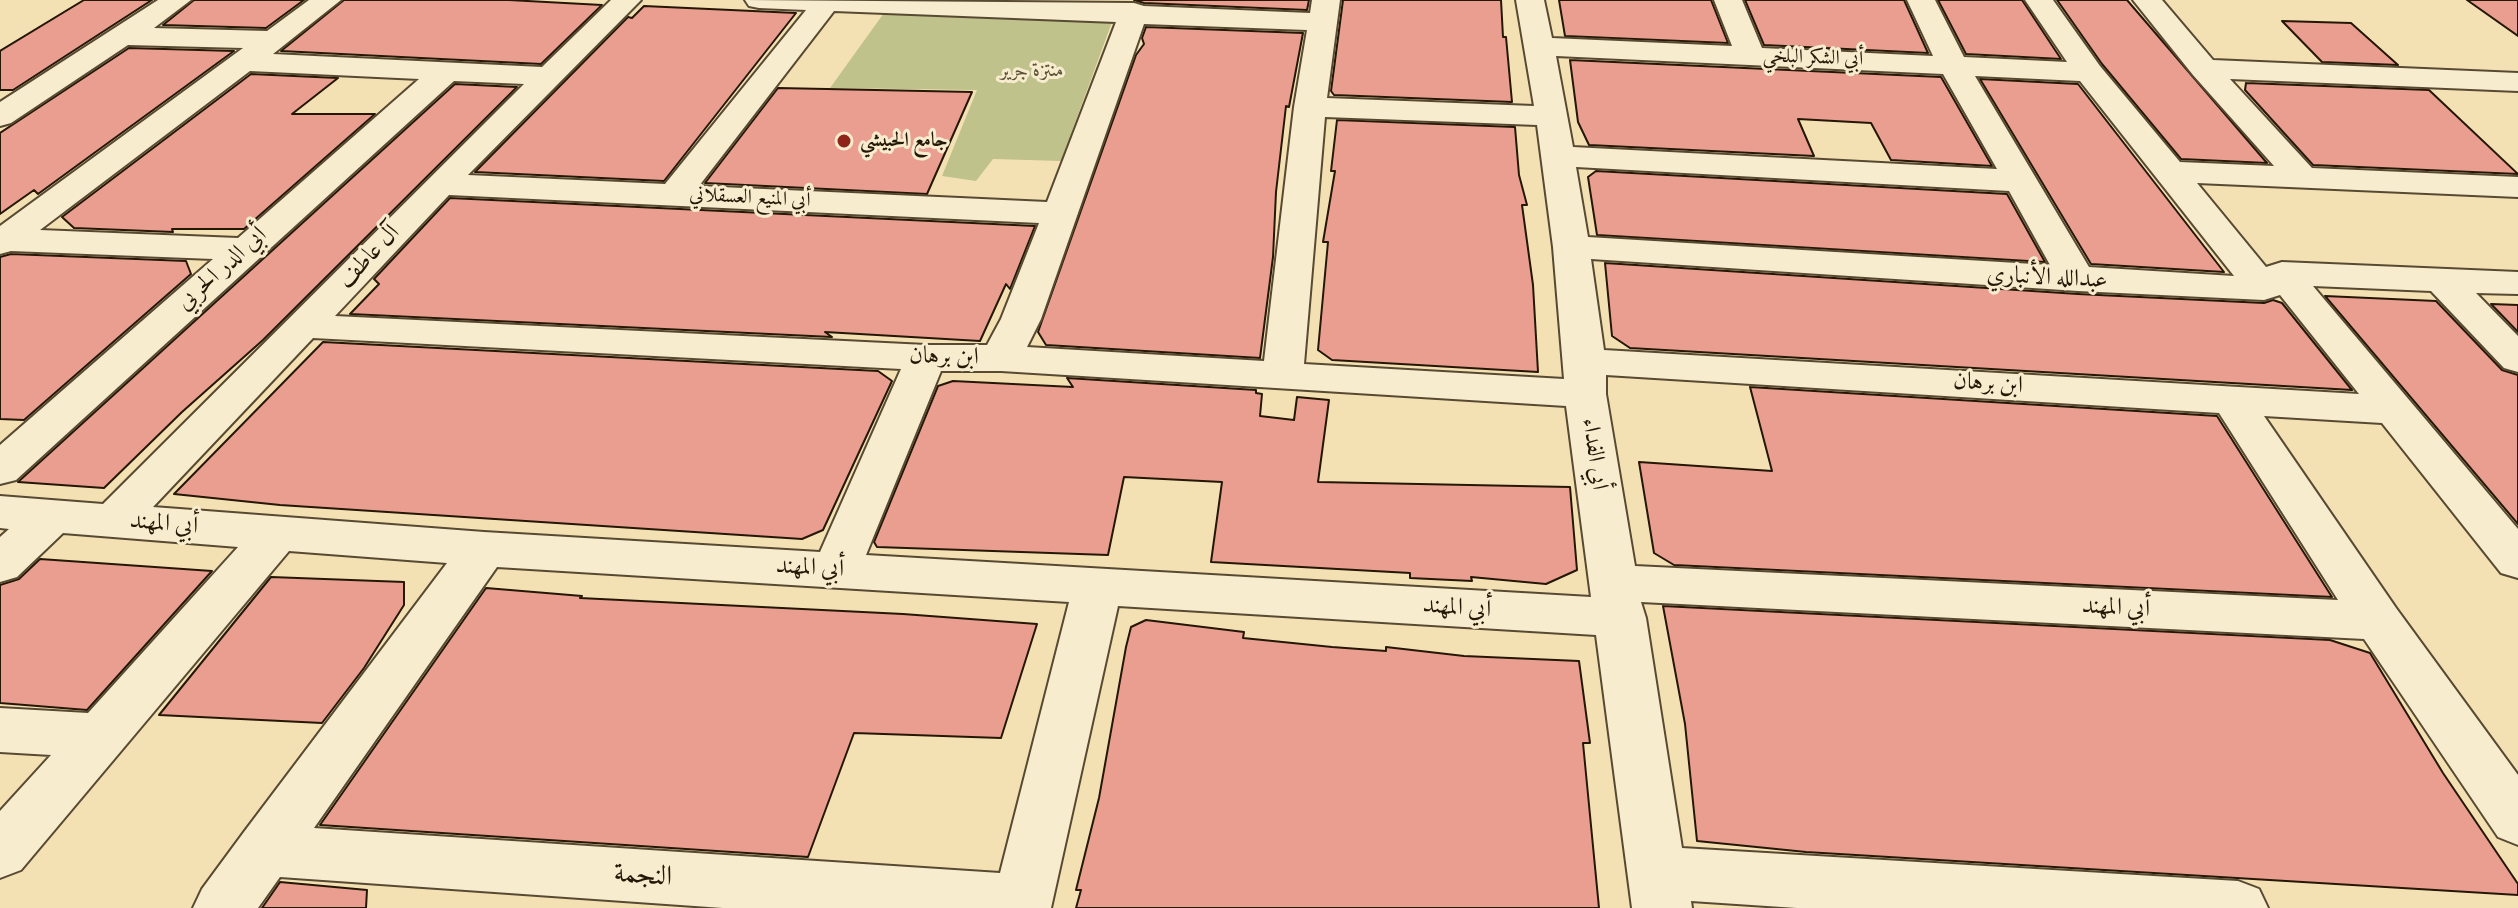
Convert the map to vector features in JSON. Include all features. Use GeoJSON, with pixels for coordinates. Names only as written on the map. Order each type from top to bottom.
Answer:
{"type":"FeatureCollection","features":[{"type":"Feature","properties":{"kind":"street"},"geometry":{"type":"LineString","coordinates":[[0,116],[16,96],[177,0]]}},
{"type":"Feature","properties":{"kind":"street"},"geometry":{"type":"LineString","coordinates":[[2,242],[327,0]]}},
{"type":"Feature","properties":{"kind":"street","name":"آل عاطف"},"geometry":{"type":"LineString","coordinates":[[115,519],[440,184],[627,0]]}},
{"type":"Feature","properties":{"kind":"street"},"geometry":{"type":"LineString","coordinates":[[759,0],[953,3],[1134,12],[1324,11],[1310,107],[1283,374]]}},
{"type":"Feature","properties":{"kind":"street","name":"أبي الفداء"},"geometry":{"type":"LineString","coordinates":[[1530,0],[1571,247],[1585,378],[1659,891]]}},
{"type":"Feature","properties":{"kind":"street"},"geometry":{"type":"LineString","coordinates":[[1728,0],[1751,56]]}},
{"type":"Feature","properties":{"kind":"street"},"geometry":{"type":"LineString","coordinates":[[1921,0],[1952,63],[2078,280]]}},
{"type":"Feature","properties":{"kind":"street"},"geometry":{"type":"LineString","coordinates":[[2039,0],[2089,72],[2169,172],[2391,410],[2518,561]]}},
{"type":"Feature","properties":{"kind":"street"},"geometry":{"type":"LineString","coordinates":[[2147,0],[2204,69],[2302,177]]}},
{"type":"Feature","properties":{"kind":"street"},"geometry":{"type":"LineString","coordinates":[[675,194],[827,2]]}},
{"type":"Feature","properties":{"kind":"street"},"geometry":{"type":"LineString","coordinates":[[1001,358],[1021,319],[1134,12]]}},
{"type":"Feature","properties":{"kind":"street"},"geometry":{"type":"LineString","coordinates":[[121,36],[272,40]]}},
{"type":"Feature","properties":{"kind":"street","name":"أبي الشكر البلخي"},"geometry":{"type":"LineString","coordinates":[[1537,46],[1952,63],[2089,72]]}},
{"type":"Feature","properties":{"kind":"street"},"geometry":{"type":"LineString","coordinates":[[243,62],[548,76]]}},
{"type":"Feature","properties":{"kind":"street"},"geometry":{"type":"LineString","coordinates":[[2204,69],[2518,82]]}},
{"type":"Feature","properties":{"kind":"street","name":"أبي الدر الحربي"},"geometry":{"type":"LineString","coordinates":[[0,469],[446,72]]}},
{"type":"Feature","properties":{"kind":"street"},"geometry":{"type":"LineString","coordinates":[[1310,107],[1554,136],[2021,181]]}},
{"type":"Feature","properties":{"kind":"street"},"geometry":{"type":"LineString","coordinates":[[2169,172],[2518,187]]}},
{"type":"Feature","properties":{"kind":"street","name":"أبي المنيع العسقلاني"},"geometry":{"type":"LineString","coordinates":[[440,184],[1061,213]]}},
{"type":"Feature","properties":{"kind":"street"},"geometry":{"type":"LineString","coordinates":[[2,242],[244,249]]}},
{"type":"Feature","properties":{"kind":"street","name":"عبدالله الأنباري"},"geometry":{"type":"LineString","coordinates":[[1571,247],[2078,280],[2440,278],[2518,283]]}},
{"type":"Feature","properties":{"kind":"street"},"geometry":{"type":"LineString","coordinates":[[2440,278],[2518,359]]}},
{"type":"Feature","properties":{"kind":"street","name":"ابن برهان"},"geometry":{"type":"LineString","coordinates":[[303,326],[1283,374],[1585,378],[2232,401],[2391,410]]}},
{"type":"Feature","properties":{"kind":"street"},"geometry":{"type":"LineString","coordinates":[[836,569],[926,358]]}},
{"type":"Feature","properties":{"kind":"street"},"geometry":{"type":"LineString","coordinates":[[2232,401],[2378,621],[2518,820]]}},
{"type":"Feature","properties":{"kind":"street","name":"أبي المهند"},"geometry":{"type":"LineString","coordinates":[[0,512],[484,549],[1098,586],[2378,621]]}},
{"type":"Feature","properties":{"kind":"street"},"geometry":{"type":"LineString","coordinates":[[0,565],[53,515]]}},
{"type":"Feature","properties":{"kind":"street"},"geometry":{"type":"LineString","coordinates":[[0,852],[277,534]]}},
{"type":"Feature","properties":{"kind":"street"},"geometry":{"type":"LineString","coordinates":[[223,908],[484,549]]}},
{"type":"Feature","properties":{"kind":"street"},"geometry":{"type":"LineString","coordinates":[[1022,905],[1098,586]]}},
{"type":"Feature","properties":{"kind":"street"},"geometry":{"type":"LineString","coordinates":[[0,730],[104,736]]}},
{"type":"Feature","properties":{"kind":"street","name":"النجمة"},"geometry":{"type":"LineString","coordinates":[[264,850],[1022,905]]}},
{"type":"Feature","properties":{"kind":"street"},"geometry":{"type":"LineString","coordinates":[[1659,891],[2238,908]]}},
{"type":"Feature","properties":{"kind":"green space","name":"منتزة جرير"},"geometry":{"type":"Polygon","coordinates":[[[889,6],[1111,15],[1112,22],[1061,161],[993,159],[976,181],[942,176],[977,90],[830,88],[889,6]]]}},
{"type":"Feature","properties":{"kind":"building"},"geometry":{"type":"Polygon","coordinates":[[[84,0],[152,0],[13,90],[0,90],[0,51],[84,0]]]}},
{"type":"Feature","properties":{"kind":"building"},"geometry":{"type":"Polygon","coordinates":[[[194,0],[304,0],[266,28],[163,25],[194,0]]]}},
{"type":"Feature","properties":{"kind":"building"},"geometry":{"type":"Polygon","coordinates":[[[344,0],[509,0],[602,5],[541,64],[281,51],[344,0]]]}},
{"type":"Feature","properties":{"kind":"building"},"geometry":{"type":"Polygon","coordinates":[[[1134,0],[1309,0],[1307,10],[1144,3],[1134,0]]]}},
{"type":"Feature","properties":{"kind":"building"},"geometry":{"type":"Polygon","coordinates":[[[1343,0],[1501,0],[1512,102],[1334,95],[1331,91],[1343,0]]]}},
{"type":"Feature","properties":{"kind":"building"},"geometry":{"type":"Polygon","coordinates":[[[1559,0],[1711,0],[1728,43],[1565,36],[1559,0]]]}},
{"type":"Feature","properties":{"kind":"building"},"geometry":{"type":"Polygon","coordinates":[[[1745,0],[1904,0],[1928,53],[1764,45],[1745,0]]]}},
{"type":"Feature","properties":{"kind":"building"},"geometry":{"type":"Polygon","coordinates":[[[1938,0],[2022,0],[2061,59],[1966,54],[1938,0]]]}},
{"type":"Feature","properties":{"kind":"building"},"geometry":{"type":"Polygon","coordinates":[[[2057,0],[2127,0],[2267,163],[2181,159],[2102,64],[2057,0]]]}},
{"type":"Feature","properties":{"kind":"building"},"geometry":{"type":"Polygon","coordinates":[[[2467,0],[2518,0],[2518,36],[2467,0]]]}},
{"type":"Feature","properties":{"kind":"building"},"geometry":{"type":"Polygon","coordinates":[[[644,6],[796,13],[664,181],[475,172],[628,17],[632,18],[644,6]]]}},
{"type":"Feature","properties":{"kind":"building"},"geometry":{"type":"Polygon","coordinates":[[[2282,21],[2351,23],[2398,65],[2322,62],[2282,21]]]}},
{"type":"Feature","properties":{"kind":"building"},"geometry":{"type":"Polygon","coordinates":[[[1146,27],[1303,33],[1289,107],[1286,106],[1276,192],[1273,257],[1260,358],[1046,345],[1038,332],[1136,55],[1144,44],[1142,38],[1146,27]]]}},
{"type":"Feature","properties":{"kind":"building"},"geometry":{"type":"Polygon","coordinates":[[[129,48],[234,51],[38,194],[34,190],[0,214],[0,133],[129,48]]]}},
{"type":"Feature","properties":{"kind":"building"},"geometry":{"type":"Polygon","coordinates":[[[1570,60],[1941,77],[1992,166],[1891,160],[1871,123],[1798,119],[1814,156],[1589,145],[1578,122],[1570,60]]]}},
{"type":"Feature","properties":{"kind":"building"},"geometry":{"type":"Polygon","coordinates":[[[251,74],[338,78],[292,114],[375,114],[244,229],[172,229],[173,232],[74,228],[62,217],[251,74]]]}},
{"type":"Feature","properties":{"kind":"building"},"geometry":{"type":"Polygon","coordinates":[[[1980,79],[2078,84],[2224,272],[2091,264],[1980,79]]]}},
{"type":"Feature","properties":{"kind":"building"},"geometry":{"type":"Polygon","coordinates":[[[2246,83],[2429,90],[2518,174],[2313,165],[2245,90],[2246,83]]]}},
{"type":"Feature","properties":{"kind":"building"},"geometry":{"type":"Polygon","coordinates":[[[455,84],[517,87],[263,340],[182,412],[104,488],[18,482],[455,84]]]}},
{"type":"Feature","properties":{"kind":"building","name":"جامع الحبيشي"},"geometry":{"type":"Polygon","coordinates":[[[778,88],[972,92],[927,194],[705,183],[778,88]]]}},
{"type":"Feature","properties":{"kind":"building"},"geometry":{"type":"Polygon","coordinates":[[[1337,120],[1515,127],[1519,175],[1527,205],[1522,205],[1533,285],[1538,372],[1332,360],[1318,350],[1328,242],[1323,242],[1335,171],[1331,171],[1337,120]]]}},
{"type":"Feature","properties":{"kind":"building"},"geometry":{"type":"Polygon","coordinates":[[[1596,171],[2007,194],[2045,262],[1597,235],[1588,177],[1596,171]]]}},
{"type":"Feature","properties":{"kind":"building"},"geometry":{"type":"Polygon","coordinates":[[[450,198],[1035,226],[1010,289],[1006,284],[980,341],[350,314],[379,284],[374,279],[450,198]]]}},
{"type":"Feature","properties":{"kind":"building"},"geometry":{"type":"Polygon","coordinates":[[[11,254],[186,261],[191,274],[24,420],[0,419],[0,257],[11,254]]]}},
{"type":"Feature","properties":{"kind":"building"},"geometry":{"type":"Polygon","coordinates":[[[1605,263],[2078,294],[2264,303],[2273,300],[2282,303],[2352,390],[1630,348],[1612,336],[1605,263]]]}},
{"type":"Feature","properties":{"kind":"building"},"geometry":{"type":"Polygon","coordinates":[[[2325,296],[2436,301],[2502,370],[2518,375],[2518,524],[2325,296]]]}},
{"type":"Feature","properties":{"kind":"building"},"geometry":{"type":"Polygon","coordinates":[[[2491,304],[2518,305],[2518,332],[2491,304]]]}},
{"type":"Feature","properties":{"kind":"building"},"geometry":{"type":"Polygon","coordinates":[[[323,342],[878,371],[892,381],[823,530],[802,539],[280,505],[174,494],[323,342]]]}},
{"type":"Feature","properties":{"kind":"building"},"geometry":{"type":"Polygon","coordinates":[[[1067,378],[1256,390],[1256,393],[1262,394],[1260,416],[1294,420],[1297,397],[1329,400],[1318,482],[1570,487],[1577,570],[1546,584],[1471,577],[1472,581],[1410,578],[1410,573],[1211,562],[1222,482],[1124,477],[1108,555],[877,547],[874,542],[938,386],[953,381],[1073,387],[1067,378]]]}},
{"type":"Feature","properties":{"kind":"building"},"geometry":{"type":"Polygon","coordinates":[[[1750,387],[2217,416],[2332,597],[1674,565],[1654,553],[1639,462],[1772,471],[1750,387]]]}},
{"type":"Feature","properties":{"kind":"building"},"geometry":{"type":"Polygon","coordinates":[[[40,559],[212,571],[87,710],[0,703],[0,585],[19,579],[40,559]]]}},
{"type":"Feature","properties":{"kind":"building"},"geometry":{"type":"Polygon","coordinates":[[[271,577],[404,582],[404,605],[364,668],[322,723],[159,715],[271,577]]]}},
{"type":"Feature","properties":{"kind":"building"},"geometry":{"type":"Polygon","coordinates":[[[486,588],[582,596],[580,598],[1037,624],[1001,738],[854,733],[808,857],[320,825],[486,588]]]}},
{"type":"Feature","properties":{"kind":"building"},"geometry":{"type":"Polygon","coordinates":[[[1663,606],[2330,640],[2370,653],[2443,773],[2518,884],[2518,895],[1806,852],[1697,841],[1685,724],[1663,606]]]}},
{"type":"Feature","properties":{"kind":"building"},"geometry":{"type":"Polygon","coordinates":[[[1146,620],[1244,632],[1243,638],[1332,647],[1386,651],[1386,647],[1464,656],[1579,661],[1590,743],[1583,743],[1599,908],[1076,908],[1081,890],[1076,890],[1099,798],[1126,647],[1131,627],[1146,620]]]}},
{"type":"Feature","properties":{"kind":"building"},"geometry":{"type":"Polygon","coordinates":[[[280,882],[367,890],[366,908],[262,908],[280,882]]]}},
{"type":"Feature","properties":{"kind":"place","name":"جامع الحبيشي"},"geometry":{"type":"Point","coordinates":[844,141]}}]}
